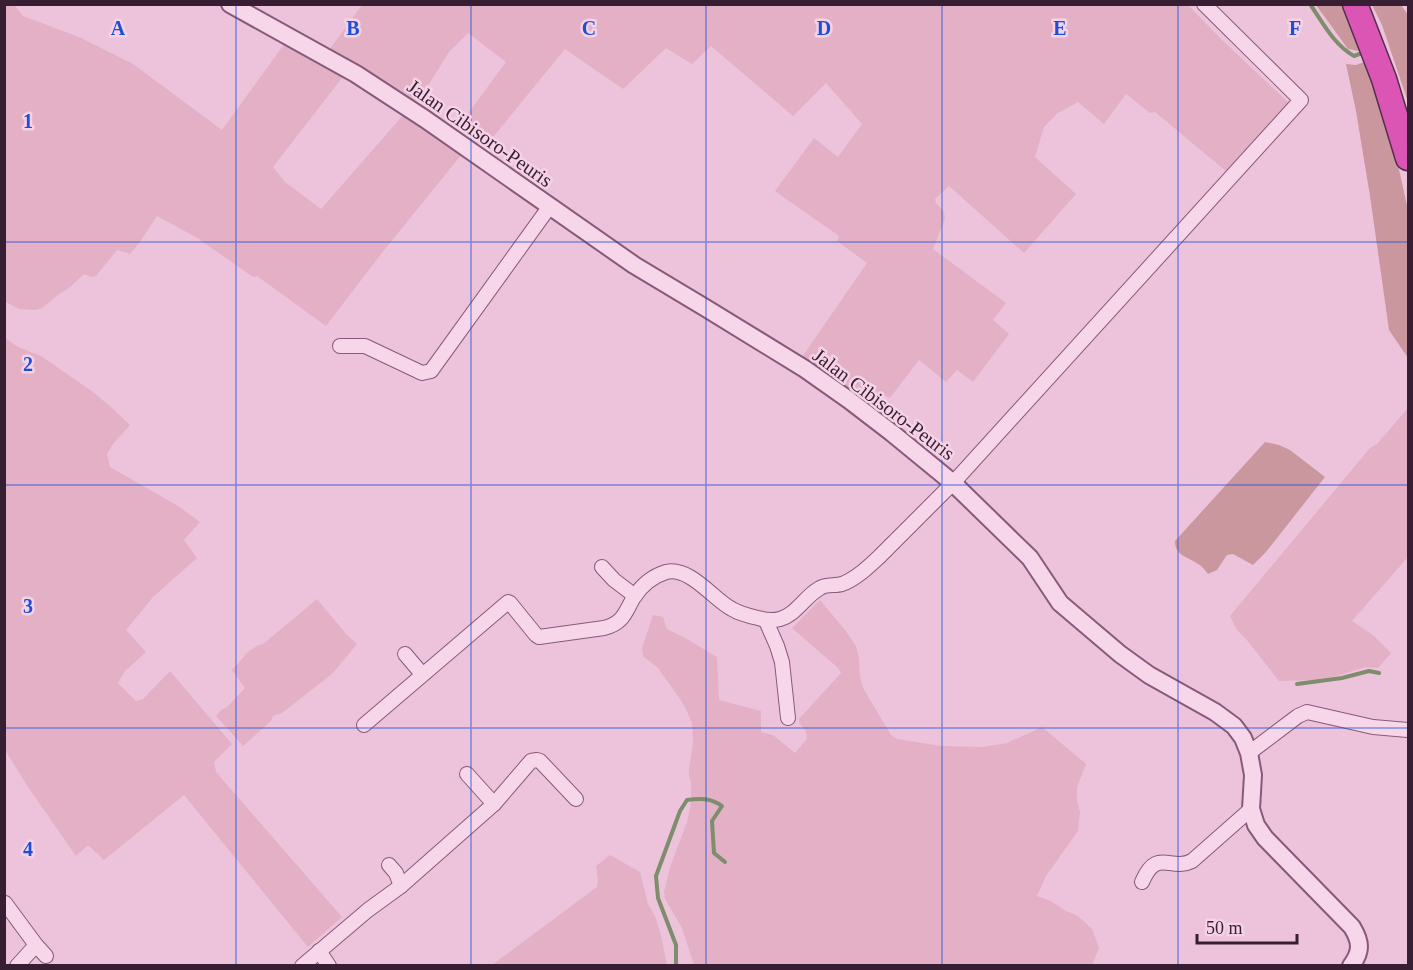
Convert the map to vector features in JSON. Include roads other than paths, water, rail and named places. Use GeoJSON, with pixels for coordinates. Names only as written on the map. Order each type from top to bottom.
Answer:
{"type":"FeatureCollection","features":[{"type":"Feature","properties":{"kind":"highway"},"geometry":{"type":"LineString","coordinates":[[1356,4],[1384,79],[1408,158]]}},
{"type":"Feature","properties":{"kind":"street","name":"Jalan Cibisoro-Peuris"},"geometry":{"type":"LineString","coordinates":[[230,4],[356,74],[425,118],[634,265],[805,369],[892,433],[953,483],[1030,558],[1060,603],[1120,654],[1149,675],[1215,712],[1234,726],[1243,738],[1249,753],[1253,775],[1251,809],[1257,825],[1265,838],[1352,927],[1359,938],[1360,948],[1351,966]]}},
{"type":"Feature","properties":{"kind":"street"},"geometry":{"type":"LineString","coordinates":[[364,725],[508,602],[539,637],[611,627],[626,614],[635,596],[650,579],[668,572],[681,573],[704,586],[730,609],[766,621],[781,619],[792,613],[821,587],[842,584],[861,573],[953,483],[1301,100],[1204,4]]}},
{"type":"Feature","properties":{"kind":"street"},"geometry":{"type":"LineString","coordinates":[[340,346],[365,346],[422,373],[431,371],[550,206]]}},
{"type":"Feature","properties":{"kind":"street"},"geometry":{"type":"LineString","coordinates":[[602,567],[614,580],[635,596]]}},
{"type":"Feature","properties":{"kind":"street"},"geometry":{"type":"LineString","coordinates":[[766,621],[782,662],[788,718]]}},
{"type":"Feature","properties":{"kind":"street"},"geometry":{"type":"LineString","coordinates":[[405,654],[422,674]]}},
{"type":"Feature","properties":{"kind":"street"},"geometry":{"type":"LineString","coordinates":[[1249,753],[1298,716],[1307,712],[1373,727],[1408,730]]}},
{"type":"Feature","properties":{"kind":"street"},"geometry":{"type":"LineString","coordinates":[[302,966],[368,910],[401,886],[494,804],[531,761],[540,761],[576,799]]}},
{"type":"Feature","properties":{"kind":"street"},"geometry":{"type":"LineString","coordinates":[[467,774],[494,804]]}},
{"type":"Feature","properties":{"kind":"street"},"geometry":{"type":"LineString","coordinates":[[1142,882],[1152,866],[1158,862],[1187,864],[1192,861],[1251,809]]}},
{"type":"Feature","properties":{"kind":"street"},"geometry":{"type":"LineString","coordinates":[[389,865],[396,873],[401,886]]}},
{"type":"Feature","properties":{"kind":"street"},"geometry":{"type":"LineString","coordinates":[[5,903],[46,956]]}},
{"type":"Feature","properties":{"kind":"street"},"geometry":{"type":"LineString","coordinates":[[17,966],[36,945]]}},
{"type":"Feature","properties":{"kind":"street"},"geometry":{"type":"LineString","coordinates":[[319,951],[329,966]]}},
{"type":"Feature","properties":{"kind":"waterway"},"geometry":{"type":"LineString","coordinates":[[1310,4],[1329,33],[1341,46],[1354,56],[1365,52]]}},
{"type":"Feature","properties":{"kind":"waterway"},"geometry":{"type":"LineString","coordinates":[[1297,684],[1342,678],[1369,671],[1379,673]]}},
{"type":"Feature","properties":{"kind":"waterway"},"geometry":{"type":"LineString","coordinates":[[676,966],[676,945],[658,898],[656,876],[680,811],[687,800],[705,799],[722,806],[712,821],[714,853],[725,862]]}}]}
